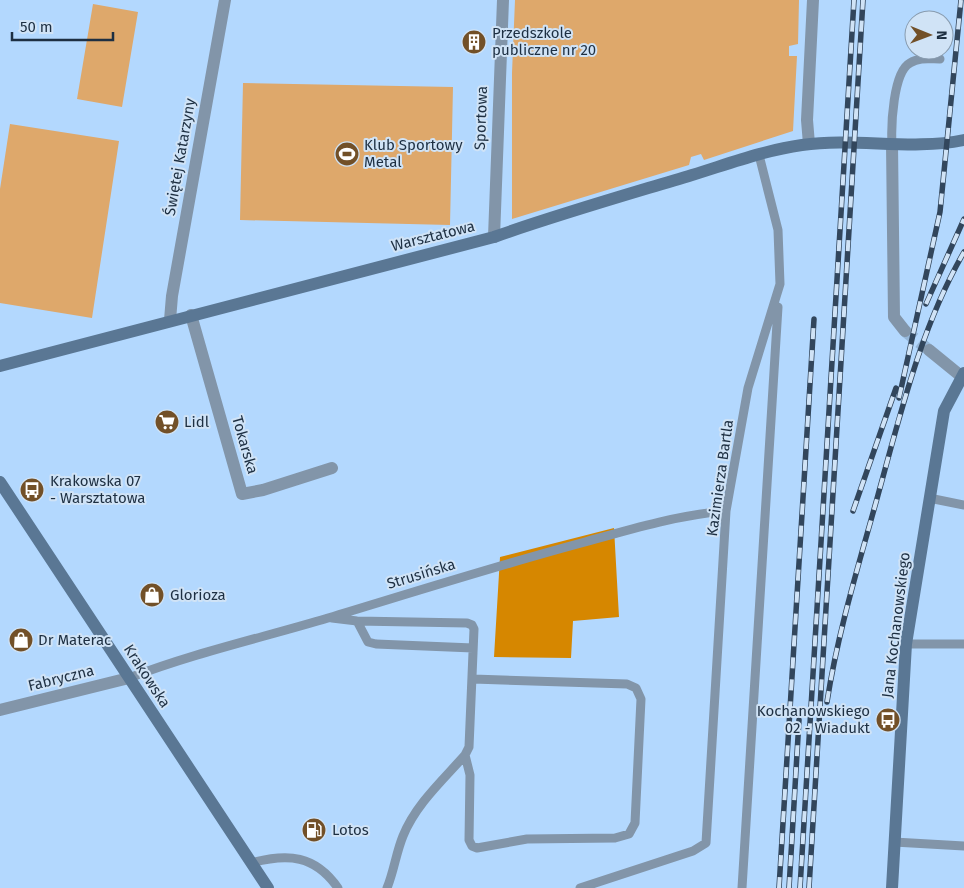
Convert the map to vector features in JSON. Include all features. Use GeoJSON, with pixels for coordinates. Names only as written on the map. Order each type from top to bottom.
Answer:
{"type":"FeatureCollection","features":[{"type":"Feature","properties":{"kind":"street","name":"Świętej Katarzyny"},"geometry":{"type":"LineString","coordinates":[[170,320],[174,286],[225,0]]}},
{"type":"Feature","properties":{"kind":"street","name":"Sportowa"},"geometry":{"type":"LineString","coordinates":[[494,237],[503,0]]}},
{"type":"Feature","properties":{"kind":"street"},"geometry":{"type":"LineString","coordinates":[[809,144],[807,120],[813,0]]}},
{"type":"Feature","properties":{"kind":"street","name":"Warsztatowa"},"geometry":{"type":"LineString","coordinates":[[0,366],[191,314],[494,237],[759,155],[809,144],[939,144],[964,140]]}},
{"type":"Feature","properties":{"kind":"street"},"geometry":{"type":"LineString","coordinates":[[892,144],[894,317],[905,331]]}},
{"type":"Feature","properties":{"kind":"street","name":"Tokarska"},"geometry":{"type":"LineString","coordinates":[[191,314],[242,494],[264,490],[332,468]]}},
{"type":"Feature","properties":{"kind":"street"},"geometry":{"type":"LineString","coordinates":[[929,350],[963,375]]}},
{"type":"Feature","properties":{"kind":"street","name":"Jana Kochanowskiego"},"geometry":{"type":"LineString","coordinates":[[892,888],[906,644],[944,411],[963,375]]}},
{"type":"Feature","properties":{"kind":"street","name":"Krakowska"},"geometry":{"type":"LineString","coordinates":[[0,482],[268,888]]}},
{"type":"Feature","properties":{"kind":"street","name":"Fabryczna"},"geometry":{"type":"LineString","coordinates":[[0,710],[129,678]]}},
{"type":"Feature","properties":{"kind":"lane"},"geometry":{"type":"LineString","coordinates":[[892,144],[897,88],[908,64],[917,60]]}},
{"type":"Feature","properties":{"kind":"lane","name":"Kazimierza Bartla"},"geometry":{"type":"LineString","coordinates":[[580,888],[693,851],[706,843],[726,511],[748,388],[780,284],[778,230],[759,155]]}},
{"type":"Feature","properties":{"kind":"lane"},"geometry":{"type":"LineString","coordinates":[[742,888],[760,610],[762,542],[770,460],[774,354],[780,284]]}},
{"type":"Feature","properties":{"kind":"lane"},"geometry":{"type":"LineString","coordinates":[[929,498],[964,505]]}},
{"type":"Feature","properties":{"kind":"lane","name":"Strusińska"},"geometry":{"type":"LineString","coordinates":[[129,678],[181,659],[327,618],[482,569],[646,525],[707,512],[726,511]]}},
{"type":"Feature","properties":{"kind":"lane"},"geometry":{"type":"LineString","coordinates":[[327,618],[357,621],[467,623],[472,625],[474,629],[469,748],[416,811],[403,836],[387,888]]}},
{"type":"Feature","properties":{"kind":"lane"},"geometry":{"type":"LineString","coordinates":[[357,621],[368,642],[376,644],[474,648]]}},
{"type":"Feature","properties":{"kind":"lane"},"geometry":{"type":"LineString","coordinates":[[906,644],[964,644]]}},
{"type":"Feature","properties":{"kind":"lane"},"geometry":{"type":"LineString","coordinates":[[465,755],[470,775],[469,840],[472,846],[477,848],[536,838],[615,838],[629,834],[635,823],[641,699],[636,688],[627,684],[473,679]]}},
{"type":"Feature","properties":{"kind":"lane"},"geometry":{"type":"LineString","coordinates":[[894,842],[964,846]]}},
{"type":"Feature","properties":{"kind":"lane"},"geometry":{"type":"LineString","coordinates":[[251,863],[285,857],[306,860],[328,873],[338,888]]}},
{"type":"Feature","properties":{"kind":"shaded area"},"geometry":{"type":"Polygon","coordinates":[[[515,0],[799,0],[798,44],[789,46],[789,56],[797,56],[793,131],[704,160],[701,154],[691,157],[689,165],[512,219],[512,73],[515,0]]]}},
{"type":"Feature","properties":{"kind":"shaded area"},"geometry":{"type":"Polygon","coordinates":[[[93,4],[138,12],[122,107],[77,99],[93,4]]]}},
{"type":"Feature","properties":{"kind":"shaded area","name":"Klub Sportowy Metal"},"geometry":{"type":"Polygon","coordinates":[[[243,83],[453,87],[450,225],[240,220],[243,83]]]}},
{"type":"Feature","properties":{"kind":"shaded area"},"geometry":{"type":"Polygon","coordinates":[[[10,124],[119,141],[92,318],[0,303],[0,189],[10,124]]]}},
{"type":"Feature","properties":{"kind":"shaded area"},"geometry":{"type":"Polygon","coordinates":[[[614,528],[619,617],[573,621],[571,658],[494,657],[500,557],[614,528]]]}},
{"type":"Feature","properties":{"kind":"tunnel"},"geometry":{"type":"LineString","coordinates":[[905,331],[929,350]]}},
{"type":"Feature","properties":{"kind":"railway"},"geometry":{"type":"LineString","coordinates":[[800,888],[854,0]]}},
{"type":"Feature","properties":{"kind":"railway"},"geometry":{"type":"LineString","coordinates":[[809,888],[863,0]]}},
{"type":"Feature","properties":{"kind":"railway"},"geometry":{"type":"LineString","coordinates":[[899,398],[940,212],[961,0]]}},
{"type":"Feature","properties":{"kind":"railway"},"geometry":{"type":"LineString","coordinates":[[926,304],[964,219]]}},
{"type":"Feature","properties":{"kind":"railway"},"geometry":{"type":"LineString","coordinates":[[827,702],[849,598],[913,371],[936,310],[964,252]]}},
{"type":"Feature","properties":{"kind":"railway"},"geometry":{"type":"LineString","coordinates":[[779,888],[814,319]]}},
{"type":"Feature","properties":{"kind":"railway"},"geometry":{"type":"LineString","coordinates":[[853,511],[896,388]]}},
{"type":"Feature","properties":{"kind":"railway"},"geometry":{"type":"LineString","coordinates":[[789,888],[799,720]]}},
{"type":"Feature","properties":{"kind":"place","name":"Przedszkole publiczne nr 20"},"geometry":{"type":"Point","coordinates":[474,42]}},
{"type":"Feature","properties":{"kind":"place","name":"Klub Sportowy Metal"},"geometry":{"type":"Point","coordinates":[347,154]}},
{"type":"Feature","properties":{"kind":"place","name":"Lidl"},"geometry":{"type":"Point","coordinates":[167,422]}},
{"type":"Feature","properties":{"kind":"place","name":"Krakowska 07 - Warsztatowa"},"geometry":{"type":"Point","coordinates":[32,490]}},
{"type":"Feature","properties":{"kind":"place","name":"Glorioza"},"geometry":{"type":"Point","coordinates":[152,595]}},
{"type":"Feature","properties":{"kind":"place","name":"Dr Materac"},"geometry":{"type":"Point","coordinates":[21,640]}},
{"type":"Feature","properties":{"kind":"place","name":"Kochanowskiego 02 - Wiadukt"},"geometry":{"type":"Point","coordinates":[888,720]}},
{"type":"Feature","properties":{"kind":"place","name":"Lotos"},"geometry":{"type":"Point","coordinates":[314,830]}}]}
